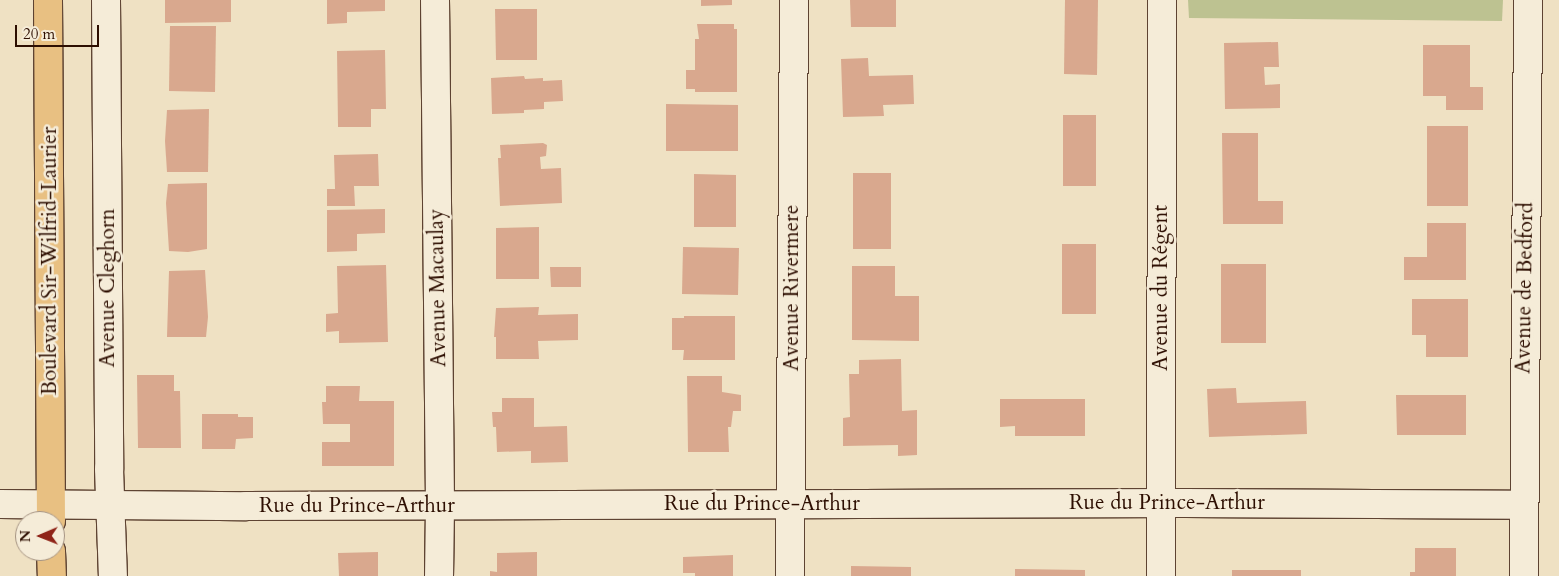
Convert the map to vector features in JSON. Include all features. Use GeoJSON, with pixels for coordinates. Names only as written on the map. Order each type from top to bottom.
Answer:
{"type":"FeatureCollection","features":[{"type":"Feature","properties":{"kind":"main road","name":"Boulevard Sir-Wilfrid-Laurier"},"geometry":{"type":"LineString","coordinates":[[48,0],[51,511]]}},
{"type":"Feature","properties":{"kind":"main road"},"geometry":{"type":"LineString","coordinates":[[51,561],[52,576]]}},
{"type":"Feature","properties":{"kind":"street","name":"Avenue Cleghorn"},"geometry":{"type":"LineString","coordinates":[[106,0],[109,468],[113,576]]}},
{"type":"Feature","properties":{"kind":"street","name":"Avenue Macaulay"},"geometry":{"type":"LineString","coordinates":[[435,0],[439,576]]}},
{"type":"Feature","properties":{"kind":"street","name":"Avenue Rivermere"},"geometry":{"type":"LineString","coordinates":[[790,576],[794,0]]}},
{"type":"Feature","properties":{"kind":"street","name":"Avenue du Régent"},"geometry":{"type":"LineString","coordinates":[[1161,576],[1162,0]]}},
{"type":"Feature","properties":{"kind":"street","name":"Avenue de Bedford"},"geometry":{"type":"LineString","coordinates":[[1524,576],[1528,0]]}},
{"type":"Feature","properties":{"kind":"street","name":"Rue du Prince-Arthur"},"geometry":{"type":"LineString","coordinates":[[58,511],[111,503],[246,506],[1161,503],[1523,505]]}},
{"type":"Feature","properties":{"kind":"street","name":"Rue du Prince-Arthur"},"geometry":{"type":"LineString","coordinates":[[0,504],[45,511]]}},
{"type":"Feature","properties":{"kind":"green space"},"geometry":{"type":"Polygon","coordinates":[[[1188,0],[1503,0],[1502,21],[1189,18],[1188,0]]]}},
{"type":"Feature","properties":{"kind":"building"},"geometry":{"type":"Polygon","coordinates":[[[165,0],[231,0],[231,22],[165,23],[165,0]]]}},
{"type":"Feature","properties":{"kind":"building"},"geometry":{"type":"Polygon","coordinates":[[[327,0],[385,0],[385,11],[347,12],[347,23],[327,24],[327,0]]]}},
{"type":"Feature","properties":{"kind":"building"},"geometry":{"type":"Polygon","coordinates":[[[701,0],[732,0],[732,5],[701,6],[701,0]]]}},
{"type":"Feature","properties":{"kind":"building"},"geometry":{"type":"Polygon","coordinates":[[[850,0],[896,0],[896,27],[851,27],[850,0]]]}},
{"type":"Feature","properties":{"kind":"building"},"geometry":{"type":"Polygon","coordinates":[[[1065,0],[1098,0],[1097,75],[1064,74],[1065,0]]]}},
{"type":"Feature","properties":{"kind":"building"},"geometry":{"type":"Polygon","coordinates":[[[495,9],[537,9],[537,60],[496,60],[495,9]]]}},
{"type":"Feature","properties":{"kind":"building"},"geometry":{"type":"Polygon","coordinates":[[[697,24],[734,24],[734,29],[737,29],[737,92],[695,92],[695,89],[686,89],[686,70],[695,70],[695,39],[699,39],[697,24]]]}},
{"type":"Feature","properties":{"kind":"building"},"geometry":{"type":"Polygon","coordinates":[[[170,26],[216,26],[215,92],[169,91],[170,26]]]}},
{"type":"Feature","properties":{"kind":"building"},"geometry":{"type":"Polygon","coordinates":[[[1278,42],[1279,67],[1264,67],[1265,85],[1280,84],[1280,108],[1225,109],[1224,43],[1278,42]]]}},
{"type":"Feature","properties":{"kind":"building"},"geometry":{"type":"Polygon","coordinates":[[[1423,45],[1470,45],[1470,87],[1483,87],[1483,110],[1446,110],[1446,96],[1423,96],[1423,45]]]}},
{"type":"Feature","properties":{"kind":"building"},"geometry":{"type":"Polygon","coordinates":[[[385,50],[386,109],[371,109],[371,127],[338,127],[337,51],[385,50]]]}},
{"type":"Feature","properties":{"kind":"building"},"geometry":{"type":"Polygon","coordinates":[[[868,58],[869,76],[913,75],[914,104],[883,105],[884,116],[843,117],[841,59],[868,58]]]}},
{"type":"Feature","properties":{"kind":"building"},"geometry":{"type":"Polygon","coordinates":[[[524,76],[525,79],[543,78],[543,81],[562,80],[563,101],[544,102],[544,109],[524,110],[524,113],[492,114],[491,78],[524,76]]]}},
{"type":"Feature","properties":{"kind":"building"},"geometry":{"type":"Polygon","coordinates":[[[666,104],[738,105],[738,151],[666,151],[666,104]]]}},
{"type":"Feature","properties":{"kind":"building"},"geometry":{"type":"Polygon","coordinates":[[[209,109],[208,172],[167,172],[165,141],[167,110],[209,109]]]}},
{"type":"Feature","properties":{"kind":"building"},"geometry":{"type":"Polygon","coordinates":[[[1063,115],[1096,115],[1096,186],[1063,186],[1063,115]]]}},
{"type":"Feature","properties":{"kind":"building"},"geometry":{"type":"Polygon","coordinates":[[[1427,126],[1468,126],[1468,206],[1427,206],[1427,126]]]}},
{"type":"Feature","properties":{"kind":"building"},"geometry":{"type":"Polygon","coordinates":[[[1222,133],[1258,133],[1258,201],[1283,201],[1283,224],[1223,224],[1222,133]]]}},
{"type":"Feature","properties":{"kind":"building"},"geometry":{"type":"Polygon","coordinates":[[[543,143],[547,145],[546,156],[540,157],[541,169],[561,168],[562,203],[500,206],[498,158],[501,158],[500,145],[543,143]]]}},
{"type":"Feature","properties":{"kind":"building"},"geometry":{"type":"Polygon","coordinates":[[[378,154],[379,186],[354,186],[355,206],[327,206],[327,189],[335,189],[334,155],[378,154]]]}},
{"type":"Feature","properties":{"kind":"building"},"geometry":{"type":"Polygon","coordinates":[[[853,173],[891,173],[891,249],[853,249],[853,173]]]}},
{"type":"Feature","properties":{"kind":"building"},"geometry":{"type":"Polygon","coordinates":[[[694,174],[736,175],[736,227],[694,227],[694,174]]]}},
{"type":"Feature","properties":{"kind":"building"},"geometry":{"type":"Polygon","coordinates":[[[207,183],[207,249],[188,252],[169,251],[166,203],[168,184],[207,183]]]}},
{"type":"Feature","properties":{"kind":"building"},"geometry":{"type":"Polygon","coordinates":[[[385,209],[385,233],[357,234],[357,251],[327,252],[327,210],[385,209]]]}},
{"type":"Feature","properties":{"kind":"building"},"geometry":{"type":"Polygon","coordinates":[[[1427,223],[1466,223],[1466,280],[1404,280],[1404,257],[1427,257],[1427,223]]]}},
{"type":"Feature","properties":{"kind":"building"},"geometry":{"type":"Polygon","coordinates":[[[539,227],[539,279],[496,279],[496,228],[539,227]]]}},
{"type":"Feature","properties":{"kind":"building"},"geometry":{"type":"Polygon","coordinates":[[[1062,244],[1096,244],[1096,314],[1062,314],[1062,244]]]}},
{"type":"Feature","properties":{"kind":"building"},"geometry":{"type":"Polygon","coordinates":[[[683,247],[739,248],[738,295],[682,294],[683,247]]]}},
{"type":"Feature","properties":{"kind":"building"},"geometry":{"type":"Polygon","coordinates":[[[1221,264],[1266,264],[1266,343],[1221,343],[1221,264]]]}},
{"type":"Feature","properties":{"kind":"building"},"geometry":{"type":"Polygon","coordinates":[[[386,265],[388,342],[339,343],[339,331],[326,332],[326,314],[338,313],[337,266],[386,265]]]}},
{"type":"Feature","properties":{"kind":"building"},"geometry":{"type":"Polygon","coordinates":[[[852,266],[895,266],[895,296],[919,296],[919,341],[852,340],[852,266]]]}},
{"type":"Feature","properties":{"kind":"building"},"geometry":{"type":"Polygon","coordinates":[[[550,267],[581,267],[581,287],[551,287],[550,267]]]}},
{"type":"Feature","properties":{"kind":"building"},"geometry":{"type":"Polygon","coordinates":[[[205,270],[208,317],[206,337],[167,337],[169,271],[205,270]]]}},
{"type":"Feature","properties":{"kind":"building"},"geometry":{"type":"Polygon","coordinates":[[[1412,299],[1468,299],[1468,357],[1426,357],[1426,335],[1412,335],[1412,299]]]}},
{"type":"Feature","properties":{"kind":"building"},"geometry":{"type":"Polygon","coordinates":[[[539,307],[538,315],[578,314],[578,340],[538,341],[539,359],[496,359],[496,337],[494,337],[496,308],[539,307]]]}},
{"type":"Feature","properties":{"kind":"building"},"geometry":{"type":"Polygon","coordinates":[[[684,316],[735,316],[735,360],[683,360],[684,350],[672,350],[672,318],[684,318],[684,316]]]}},
{"type":"Feature","properties":{"kind":"building"},"geometry":{"type":"Polygon","coordinates":[[[901,359],[902,411],[917,410],[917,455],[898,456],[898,445],[843,446],[843,418],[850,417],[849,374],[859,374],[859,360],[901,359]]]}},
{"type":"Feature","properties":{"kind":"building"},"geometry":{"type":"Polygon","coordinates":[[[137,375],[174,375],[174,391],[180,391],[181,448],[138,448],[137,375]]]}},
{"type":"Feature","properties":{"kind":"building"},"geometry":{"type":"Polygon","coordinates":[[[687,376],[722,376],[722,392],[741,395],[741,411],[733,411],[731,427],[728,427],[729,452],[688,452],[687,376]]]}},
{"type":"Feature","properties":{"kind":"building"},"geometry":{"type":"Polygon","coordinates":[[[326,386],[360,386],[359,401],[394,401],[394,466],[322,466],[322,442],[350,442],[350,424],[323,424],[322,402],[326,402],[326,386]]]}},
{"type":"Feature","properties":{"kind":"building"},"geometry":{"type":"Polygon","coordinates":[[[1236,388],[1237,403],[1306,401],[1307,434],[1209,437],[1207,389],[1236,388]]]}},
{"type":"Feature","properties":{"kind":"building"},"geometry":{"type":"Polygon","coordinates":[[[1396,395],[1466,395],[1466,435],[1397,435],[1396,395]]]}},
{"type":"Feature","properties":{"kind":"building"},"geometry":{"type":"Polygon","coordinates":[[[502,398],[534,398],[534,427],[567,426],[568,462],[531,463],[531,451],[497,452],[496,427],[493,427],[492,412],[502,412],[502,398]]]}},
{"type":"Feature","properties":{"kind":"building"},"geometry":{"type":"Polygon","coordinates":[[[1000,399],[1085,399],[1085,436],[1015,436],[1015,426],[1000,427],[1000,399]]]}},
{"type":"Feature","properties":{"kind":"building"},"geometry":{"type":"Polygon","coordinates":[[[202,414],[238,414],[238,417],[253,417],[253,438],[236,439],[235,449],[202,449],[202,414]]]}},
{"type":"Feature","properties":{"kind":"building"},"geometry":{"type":"Polygon","coordinates":[[[1415,548],[1456,548],[1456,576],[1410,576],[1410,572],[1415,572],[1415,548]]]}},
{"type":"Feature","properties":{"kind":"building"},"geometry":{"type":"Polygon","coordinates":[[[378,552],[378,576],[339,576],[338,553],[378,552]]]}},
{"type":"Feature","properties":{"kind":"building"},"geometry":{"type":"Polygon","coordinates":[[[537,552],[537,576],[490,576],[490,571],[497,572],[497,553],[537,552]]]}},
{"type":"Feature","properties":{"kind":"building"},"geometry":{"type":"Polygon","coordinates":[[[733,555],[733,576],[695,576],[695,573],[683,573],[683,557],[733,555]]]}},
{"type":"Feature","properties":{"kind":"building"},"geometry":{"type":"Polygon","coordinates":[[[851,566],[911,567],[911,576],[851,576],[851,566]]]}},
{"type":"Feature","properties":{"kind":"building"},"geometry":{"type":"Polygon","coordinates":[[[1015,569],[1085,570],[1085,576],[1015,576],[1015,569]]]}},
{"type":"Feature","properties":{"kind":"building"},"geometry":{"type":"Polygon","coordinates":[[[1232,570],[1301,570],[1301,576],[1232,576],[1232,570]]]}}]}
